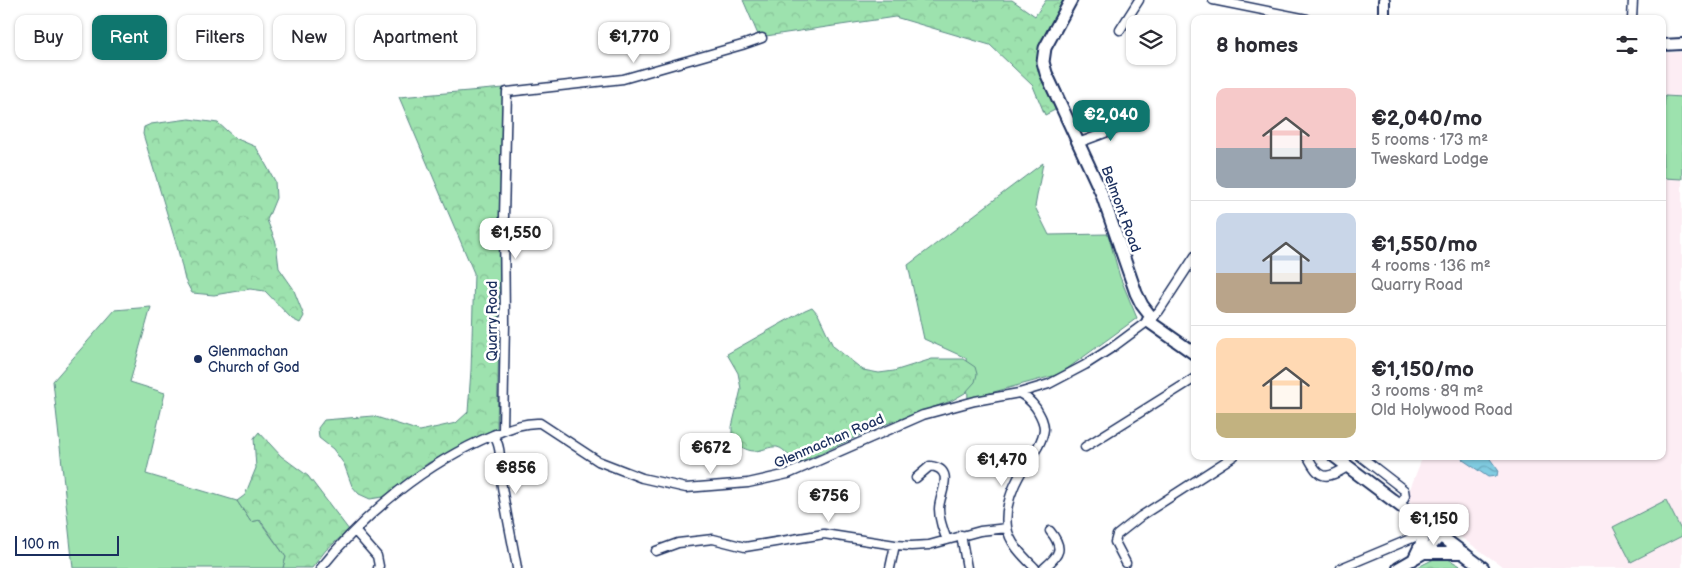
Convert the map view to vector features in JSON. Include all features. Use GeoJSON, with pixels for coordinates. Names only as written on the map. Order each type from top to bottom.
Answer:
{"type":"FeatureCollection","features":[{"type":"Feature","properties":{"kind":"main road","name":"Belmont Road"},"geometry":{"type":"LineString","coordinates":[[1071,0],[1045,48],[1043,62],[1046,73],[1101,192],[1136,293],[1142,305],[1150,320],[1191,351]]}},
{"type":"Feature","properties":{"kind":"main road"},"geometry":{"type":"LineString","coordinates":[[1339,460],[1483,568]]}},
{"type":"Feature","properties":{"kind":"street"},"geometry":{"type":"LineString","coordinates":[[1120,30],[1139,0]]}},
{"type":"Feature","properties":{"kind":"street"},"geometry":{"type":"LineString","coordinates":[[1213,0],[1288,15]]}},
{"type":"Feature","properties":{"kind":"street"},"geometry":{"type":"LineString","coordinates":[[1384,0],[1384,15]]}},
{"type":"Feature","properties":{"kind":"street"},"geometry":{"type":"LineString","coordinates":[[1632,0],[1632,15]]}},
{"type":"Feature","properties":{"kind":"street","name":"Quarry Road"},"geometry":{"type":"LineString","coordinates":[[503,430],[504,217],[507,92],[623,79],[703,57],[762,38]]}},
{"type":"Feature","properties":{"kind":"street"},"geometry":{"type":"LineString","coordinates":[[1666,45],[1682,44]]}},
{"type":"Feature","properties":{"kind":"street"},"geometry":{"type":"LineString","coordinates":[[1078,143],[1137,121]]}},
{"type":"Feature","properties":{"kind":"street","name":"Glenmachan Road"},"geometry":{"type":"LineString","coordinates":[[321,568],[355,531],[406,485],[451,456],[503,430],[530,423],[540,423],[598,461],[642,478],[686,488],[748,483],[788,474],[923,415],[975,401],[1019,393],[1049,384],[1113,348],[1150,320],[1159,311],[1191,262]]}},
{"type":"Feature","properties":{"kind":"street"},"geometry":{"type":"LineString","coordinates":[[1085,447],[1191,381]]}},
{"type":"Feature","properties":{"kind":"street"},"geometry":{"type":"LineString","coordinates":[[1019,393],[1028,397],[1042,418],[1044,429],[1040,442],[1012,490],[1007,528],[1012,542],[1035,568]]}},
{"type":"Feature","properties":{"kind":"street"},"geometry":{"type":"LineString","coordinates":[[493,435],[500,451],[501,480],[517,568]]}},
{"type":"Feature","properties":{"kind":"street"},"geometry":{"type":"LineString","coordinates":[[1126,563],[1115,542],[1117,535],[1142,516],[1228,460]]}},
{"type":"Feature","properties":{"kind":"street"},"geometry":{"type":"LineString","coordinates":[[1310,460],[1317,472],[1325,476],[1334,475],[1348,468]]}},
{"type":"Feature","properties":{"kind":"street"},"geometry":{"type":"LineString","coordinates":[[1365,460],[1404,490],[1405,496],[1400,506]]}},
{"type":"Feature","properties":{"kind":"street"},"geometry":{"type":"LineString","coordinates":[[916,478],[930,466],[937,467],[943,471],[945,482],[939,506],[941,525],[947,540]]}},
{"type":"Feature","properties":{"kind":"street"},"geometry":{"type":"LineString","coordinates":[[1413,561],[1424,539],[1425,524]]}},
{"type":"Feature","properties":{"kind":"street"},"geometry":{"type":"LineString","coordinates":[[656,551],[678,543],[713,539],[745,547],[824,534],[895,545],[929,545],[980,531],[1007,528]]}},
{"type":"Feature","properties":{"kind":"street"},"geometry":{"type":"LineString","coordinates":[[355,531],[376,556],[378,568]]}},
{"type":"Feature","properties":{"kind":"street"},"geometry":{"type":"LineString","coordinates":[[1044,568],[1058,554],[1059,546],[1050,531]]}},
{"type":"Feature","properties":{"kind":"street"},"geometry":{"type":"LineString","coordinates":[[962,535],[967,568]]}},
{"type":"Feature","properties":{"kind":"street"},"geometry":{"type":"LineString","coordinates":[[1398,568],[1424,553],[1441,536]]}},
{"type":"Feature","properties":{"kind":"street"},"geometry":{"type":"LineString","coordinates":[[1341,568],[1415,537]]}},
{"type":"Feature","properties":{"kind":"street"},"geometry":{"type":"LineString","coordinates":[[890,568],[895,545]]}},
{"type":"Feature","properties":{"kind":"street"},"geometry":{"type":"LineString","coordinates":[[1424,553],[1464,553]]}},
{"type":"Feature","properties":{"kind":"shaded area"},"geometry":{"type":"Polygon","coordinates":[[[1682,52],[1682,568],[1505,568],[1406,499],[1421,460],[1666,460],[1666,53],[1682,52]]]}},
{"type":"Feature","properties":{"kind":"green space"},"geometry":{"type":"Polygon","coordinates":[[[743,0],[1012,0],[1035,16],[1046,0],[1064,0],[1039,50],[1036,63],[1057,109],[1045,115],[1033,86],[990,45],[895,17],[759,37],[743,0]]]}},
{"type":"Feature","properties":{"kind":"green space"},"geometry":{"type":"Polygon","coordinates":[[[504,88],[497,428],[428,463],[383,497],[370,499],[359,494],[352,486],[344,464],[333,449],[319,438],[318,428],[324,420],[373,416],[420,431],[456,423],[468,412],[474,273],[399,97],[504,88]]]}},
{"type":"Feature","properties":{"kind":"green space"},"geometry":{"type":"Polygon","coordinates":[[[1666,96],[1682,97],[1682,179],[1666,178],[1666,96]]]}},
{"type":"Feature","properties":{"kind":"green space"},"geometry":{"type":"Polygon","coordinates":[[[189,119],[218,123],[235,138],[256,147],[275,181],[276,198],[267,220],[276,243],[279,268],[293,288],[304,316],[300,323],[292,319],[265,291],[250,289],[214,295],[192,293],[185,280],[178,250],[143,134],[144,127],[151,124],[189,119]]]}},
{"type":"Feature","properties":{"kind":"green space"},"geometry":{"type":"Polygon","coordinates":[[[1043,163],[1035,207],[1049,235],[1108,234],[1120,277],[1137,318],[1060,374],[968,399],[966,358],[924,339],[908,265],[1043,163]]]}},
{"type":"Feature","properties":{"kind":"green space"},"geometry":{"type":"Polygon","coordinates":[[[151,307],[130,382],[165,393],[146,474],[237,501],[251,522],[259,520],[286,557],[283,568],[73,568],[53,381],[115,310],[151,307]]]}},
{"type":"Feature","properties":{"kind":"green space"},"geometry":{"type":"Polygon","coordinates":[[[812,307],[818,314],[833,346],[863,370],[879,373],[894,371],[932,359],[963,359],[975,367],[977,374],[975,382],[965,393],[951,401],[878,427],[799,463],[777,447],[754,451],[745,449],[732,441],[732,427],[741,389],[738,373],[727,354],[812,307]]]}},
{"type":"Feature","properties":{"kind":"green space"},"geometry":{"type":"Polygon","coordinates":[[[259,432],[281,456],[308,476],[349,530],[326,550],[312,568],[283,568],[286,557],[260,520],[251,522],[237,501],[245,495],[256,468],[254,438],[259,432]]]}},
{"type":"Feature","properties":{"kind":"green space"},"geometry":{"type":"Polygon","coordinates":[[[1666,500],[1682,532],[1682,536],[1631,562],[1613,527],[1666,500]]]}},
{"type":"Feature","properties":{"kind":"green space"},"geometry":{"type":"Polygon","coordinates":[[[1438,557],[1448,559],[1464,568],[1416,568],[1438,557]]]}},
{"type":"Feature","properties":{"kind":"water"},"geometry":{"type":"Polygon","coordinates":[[[1463,460],[1491,460],[1498,470],[1497,476],[1488,477],[1463,460]]]}},
{"type":"Feature","properties":{"kind":"place","name":"Glenmachan Church of God"},"geometry":{"type":"Point","coordinates":[198,359]}}]}
